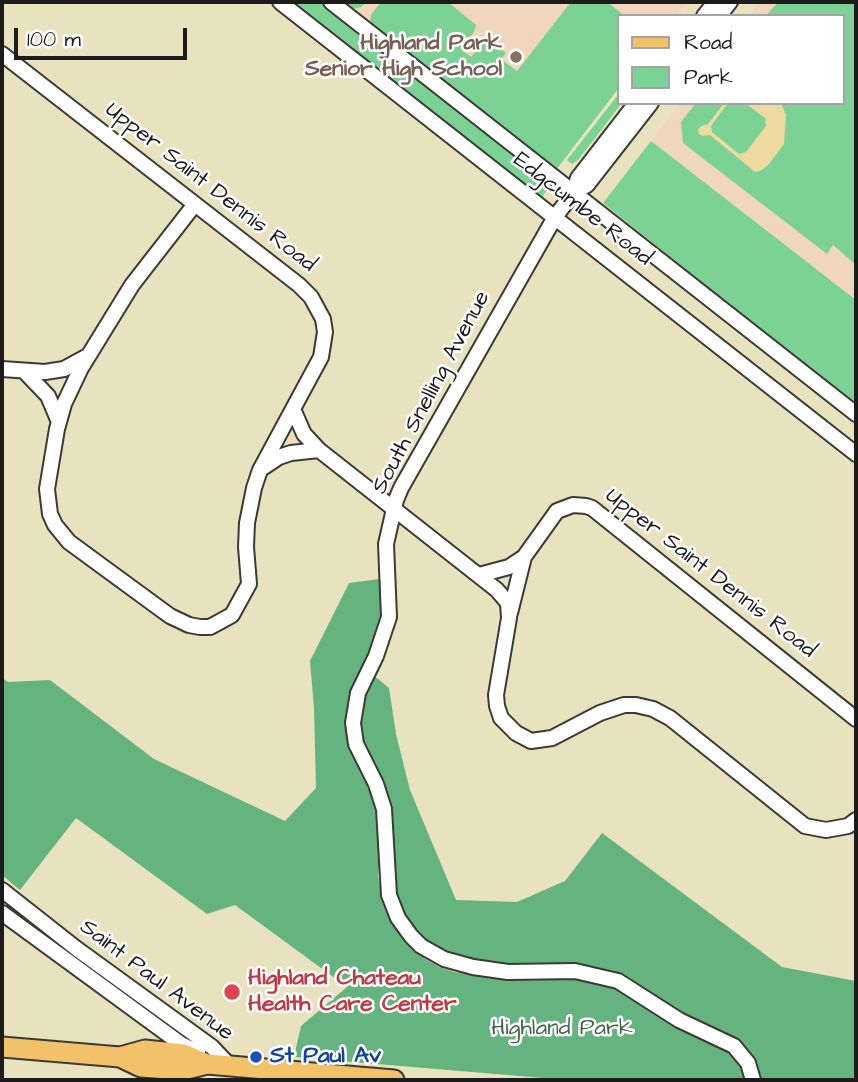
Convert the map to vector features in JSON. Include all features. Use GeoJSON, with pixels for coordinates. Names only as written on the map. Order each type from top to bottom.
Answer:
{"type":"FeatureCollection","features":[{"type":"Feature","properties":{"kind":"main road"},"geometry":{"type":"LineString","coordinates":[[2,1047],[120,1057],[145,1050],[183,1054],[206,1064],[333,1078],[394,1080]]}},
{"type":"Feature","properties":{"kind":"street","name":"Edgcumbe Road"},"geometry":{"type":"LineString","coordinates":[[280,2],[856,454]]}},
{"type":"Feature","properties":{"kind":"street","name":"Edgcumbe Road"},"geometry":{"type":"LineString","coordinates":[[331,2],[856,414]]}},
{"type":"Feature","properties":{"kind":"street","name":"Upper Saint Dennis Road"},"geometry":{"type":"LineString","coordinates":[[2,54],[195,204],[299,285],[318,307],[325,332],[321,357],[260,470],[251,502],[246,547],[249,584],[232,615],[210,627],[189,625],[170,616],[63,536],[50,514],[47,489],[59,422],[74,381],[132,285],[195,204]]}},
{"type":"Feature","properties":{"kind":"street","name":"South Snelling Avenue"},"geometry":{"type":"LineString","coordinates":[[634,105],[578,178],[574,192],[555,217],[401,488],[386,544],[389,617],[376,656],[358,693],[353,723],[356,744],[376,784],[384,809],[387,836],[386,884],[398,918],[421,946],[456,963],[508,972],[575,971],[618,981],[679,1020],[734,1046],[748,1062],[753,1080]]}},
{"type":"Feature","properties":{"kind":"street","name":"South Snelling Avenue"},"geometry":{"type":"LineString","coordinates":[[574,192],[587,185],[649,105]]}},
{"type":"Feature","properties":{"kind":"street"},"geometry":{"type":"LineString","coordinates":[[2,369],[25,372],[64,369],[88,356]]}},
{"type":"Feature","properties":{"kind":"street"},"geometry":{"type":"LineString","coordinates":[[25,372],[48,396],[59,422]]}},
{"type":"Feature","properties":{"kind":"street"},"geometry":{"type":"LineString","coordinates":[[293,409],[304,434],[319,450],[497,590],[508,603],[509,618]]}},
{"type":"Feature","properties":{"kind":"street"},"geometry":{"type":"LineString","coordinates":[[260,470],[279,457],[319,450]]}},
{"type":"Feature","properties":{"kind":"street","name":"Upper Saint Dennis Road"},"geometry":{"type":"LineString","coordinates":[[479,575],[509,567],[524,556],[557,511],[581,504],[592,509],[856,719]]}},
{"type":"Feature","properties":{"kind":"street"},"geometry":{"type":"LineString","coordinates":[[524,556],[509,618],[496,695],[501,718],[523,738],[531,741],[552,738],[600,713],[624,705],[653,709],[670,718],[806,826],[826,830],[848,826],[856,820]]}},
{"type":"Feature","properties":{"kind":"street","name":"Saint Paul Avenue"},"geometry":{"type":"LineString","coordinates":[[2,890],[76,949],[212,1047],[231,1067]]}},
{"type":"Feature","properties":{"kind":"street","name":"Saint Paul Avenue"},"geometry":{"type":"LineString","coordinates":[[2,913],[181,1044],[231,1067]]}},
{"type":"Feature","properties":{"kind":"shaded area","name":"Highland Park Senior High School"},"geometry":{"type":"Polygon","coordinates":[[[343,2],[687,2],[678,14],[616,14],[616,91],[553,165],[343,2]]]}},
{"type":"Feature","properties":{"kind":"shaded area"},"geometry":{"type":"Polygon","coordinates":[[[760,2],[856,2],[856,300],[651,141],[679,105],[844,105],[844,14],[751,14],[760,2]]]}},
{"type":"Feature","properties":{"kind":"green space","name":"Highland Park Senior High School"},"geometry":{"type":"Polygon","coordinates":[[[272,2],[367,2],[353,9],[370,23],[371,15],[381,2],[448,2],[476,25],[461,49],[471,57],[486,38],[506,53],[501,59],[517,71],[571,2],[607,2],[622,14],[616,14],[616,92],[559,166],[537,208],[272,2]]]}},
{"type":"Feature","properties":{"kind":"green space"},"geometry":{"type":"Polygon","coordinates":[[[778,2],[856,2],[856,265],[833,245],[827,254],[683,143],[681,122],[694,105],[844,105],[844,14],[768,14],[778,2]]]}},
{"type":"Feature","properties":{"kind":"green space"},"geometry":{"type":"Polygon","coordinates":[[[616,98],[616,105],[620,105],[578,160],[572,164],[567,160],[616,98]]]}},
{"type":"Feature","properties":{"kind":"green space"},"geometry":{"type":"Polygon","coordinates":[[[651,141],[856,300],[856,406],[603,203],[651,141]]]}},
{"type":"Feature","properties":{"kind":"green space","name":"Highland Park"},"geometry":{"type":"Polygon","coordinates":[[[380,579],[381,620],[377,639],[349,694],[346,723],[348,740],[373,798],[377,815],[380,851],[378,876],[383,905],[400,936],[425,959],[454,972],[505,980],[577,978],[613,987],[670,1024],[733,1054],[746,1080],[567,1080],[294,1057],[301,1026],[347,987],[235,905],[207,914],[76,818],[20,890],[2,875],[2,678],[8,682],[50,680],[154,759],[285,821],[316,788],[310,661],[349,583],[380,579]]]}},
{"type":"Feature","properties":{"kind":"green space"},"geometry":{"type":"Polygon","coordinates":[[[372,674],[389,688],[396,734],[410,790],[456,900],[517,902],[565,881],[602,833],[782,967],[856,981],[856,1080],[760,1080],[753,1060],[740,1042],[686,1018],[624,978],[577,964],[520,966],[483,963],[447,954],[420,937],[407,922],[394,891],[392,822],[389,807],[360,736],[359,708],[372,674]]]}},
{"type":"Feature","properties":{"kind":"sand"},"geometry":{"type":"Polygon","coordinates":[[[722,105],[727,105],[711,126],[712,132],[739,154],[746,152],[766,126],[765,118],[748,105],[782,105],[786,115],[784,144],[769,164],[755,172],[710,135],[699,134],[701,126],[708,124],[722,105]]]}},
{"type":"Feature","properties":{"kind":"place","name":"Highland Park Senior High School"},"geometry":{"type":"Point","coordinates":[516,57]}},
{"type":"Feature","properties":{"kind":"place","name":"Highland Chateau Health Care Center"},"geometry":{"type":"Point","coordinates":[232,992]}},
{"type":"Feature","properties":{"kind":"place","name":"St Paul Av"},"geometry":{"type":"Point","coordinates":[256,1057]}}]}
